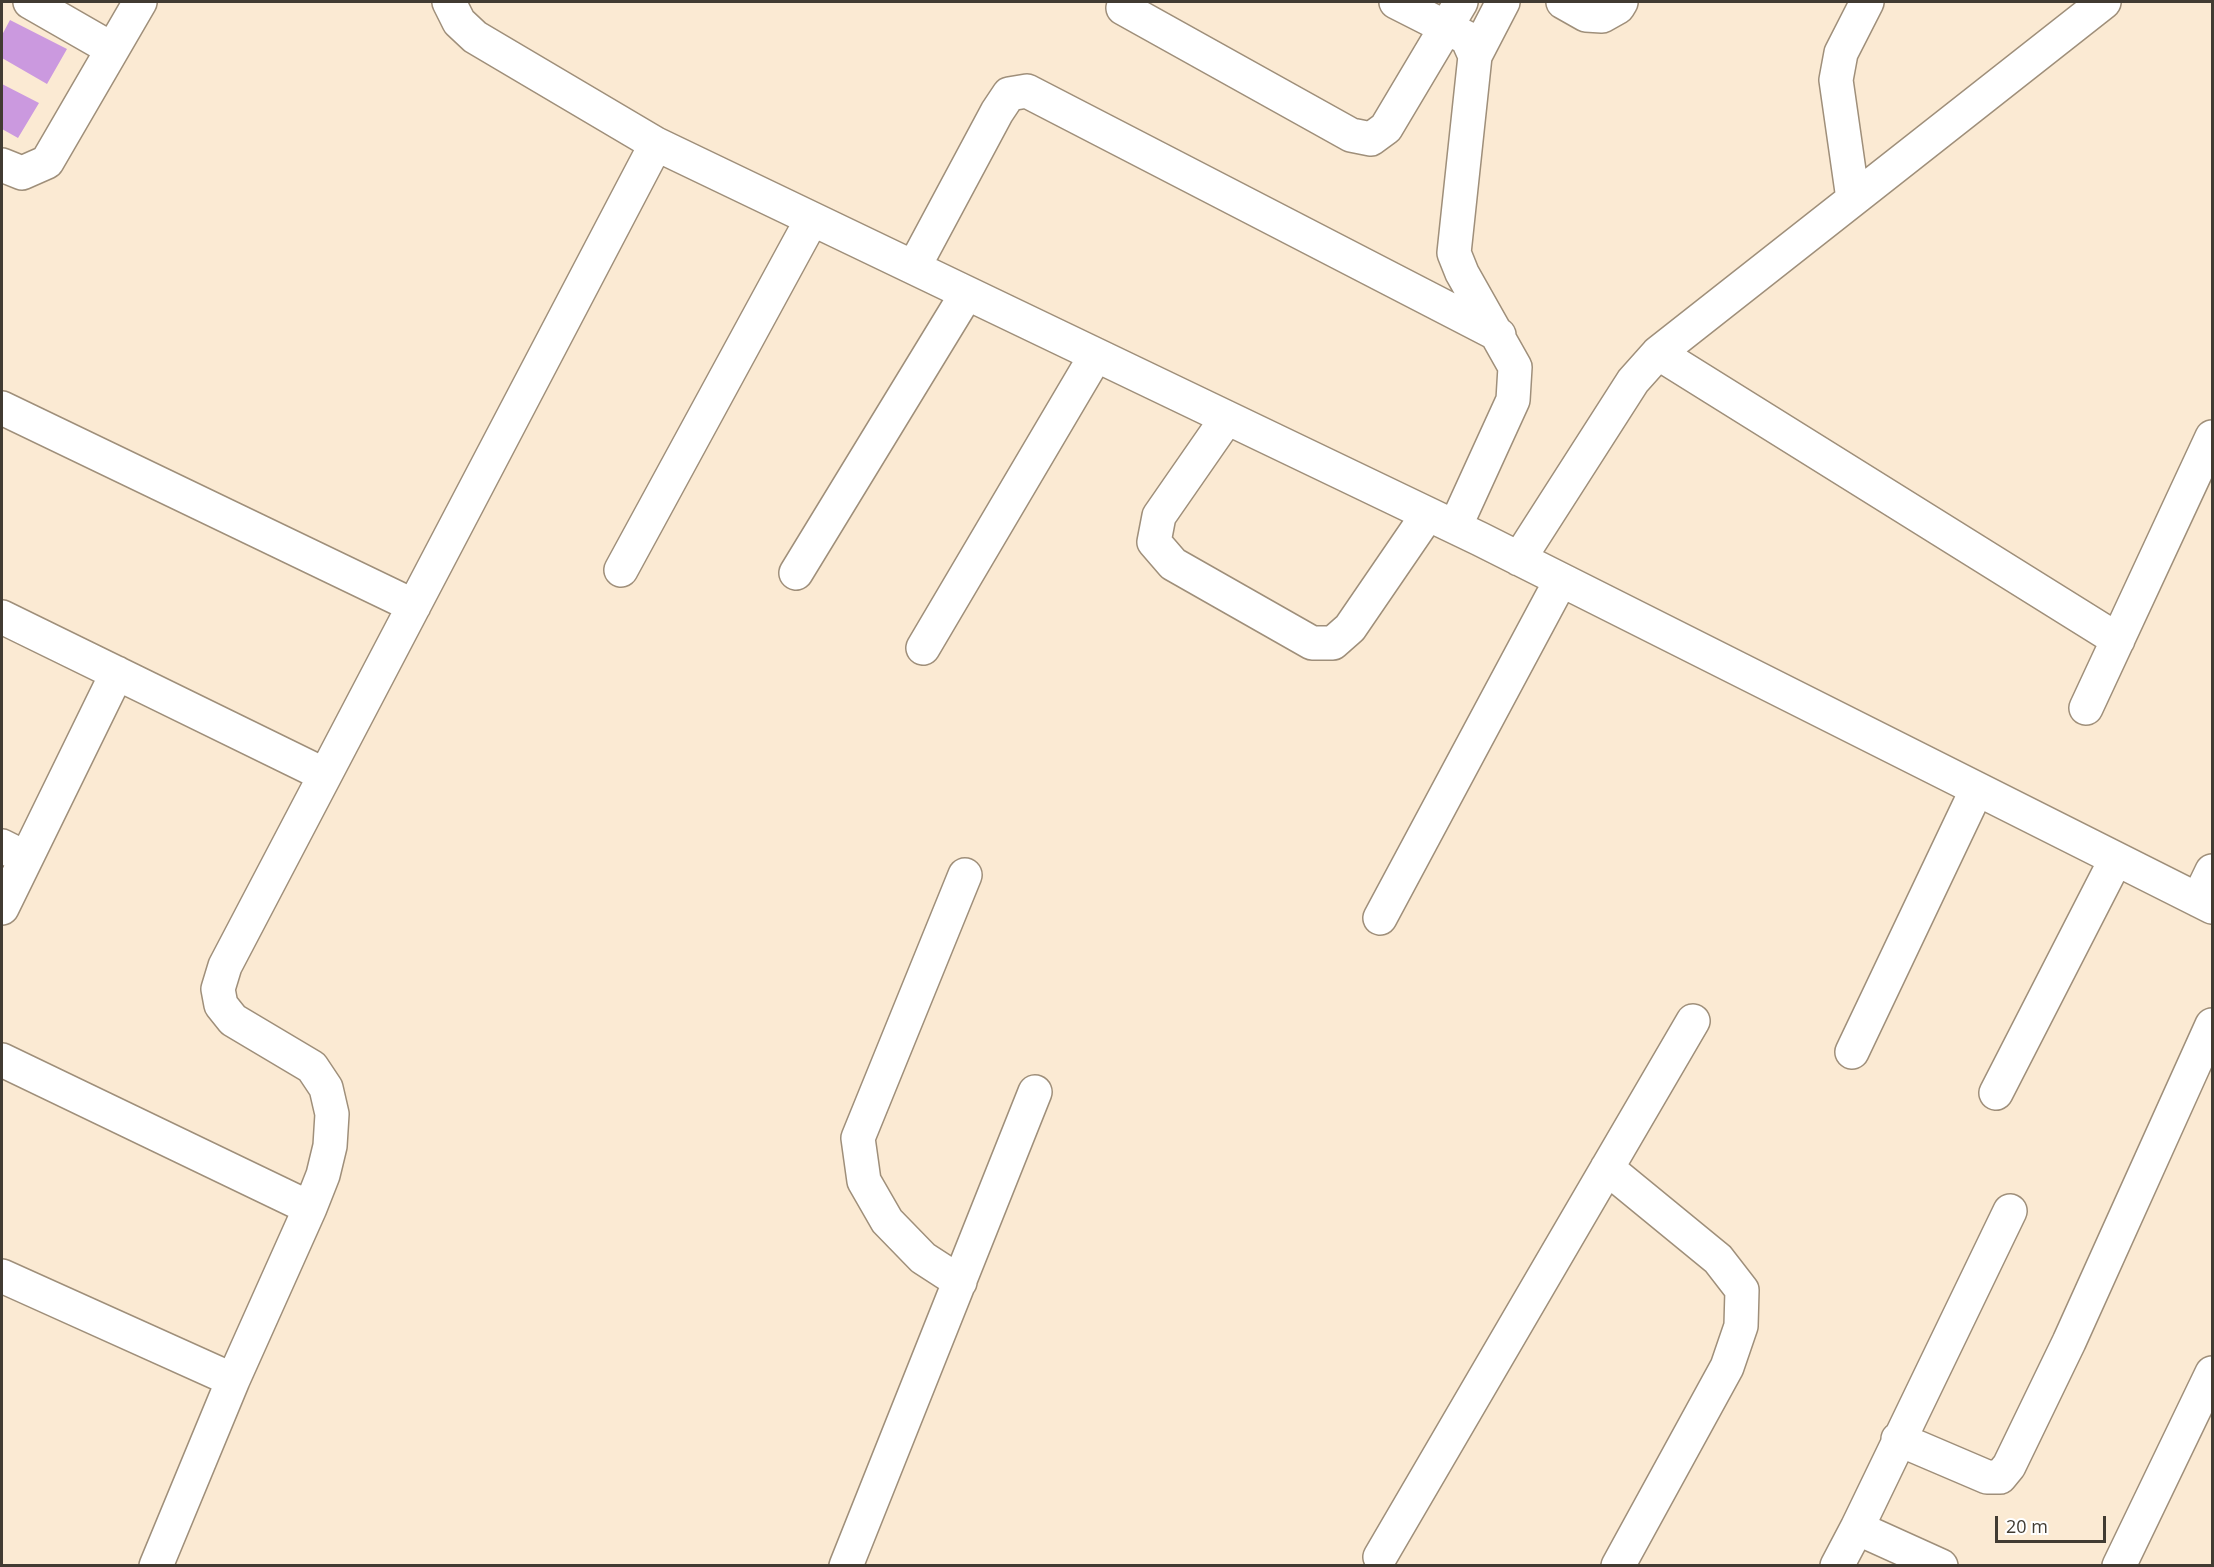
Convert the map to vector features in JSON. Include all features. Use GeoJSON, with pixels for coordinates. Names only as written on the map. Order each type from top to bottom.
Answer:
{"type":"FeatureCollection","features":[{"type":"Feature","properties":{"kind":"street"},"geometry":{"type":"LineString","coordinates":[[30,2],[112,49]]}},
{"type":"Feature","properties":{"kind":"street"},"geometry":{"type":"LineString","coordinates":[[2,165],[22,173],[47,162],[140,2]]}},
{"type":"Feature","properties":{"kind":"street"},"geometry":{"type":"LineString","coordinates":[[449,2],[459,22],[475,37],[656,144],[1519,559],[2205,904],[2212,871]]}},
{"type":"Feature","properties":{"kind":"street"},"geometry":{"type":"LineString","coordinates":[[1396,2],[1455,14]]}},
{"type":"Feature","properties":{"kind":"street"},"geometry":{"type":"LineString","coordinates":[[1227,418],[1159,516],[1154,542],[1173,564],[1312,643],[1333,642],[1350,628],[1441,521],[1513,400],[1515,366],[1462,273],[1454,253],[1475,56],[1503,2]]}},
{"type":"Feature","properties":{"kind":"street"},"geometry":{"type":"LineString","coordinates":[[1563,2],[1586,15],[1602,16],[1618,7],[1621,2]]}},
{"type":"Feature","properties":{"kind":"street"},"geometry":{"type":"LineString","coordinates":[[1853,199],[1836,80],[1841,53],[1867,2]]}},
{"type":"Feature","properties":{"kind":"street"},"geometry":{"type":"LineString","coordinates":[[1519,559],[1634,381],[1658,353],[1853,199],[2093,4]]}},
{"type":"Feature","properties":{"kind":"street"},"geometry":{"type":"LineString","coordinates":[[1123,8],[1351,135],[1371,139],[1386,128],[1455,14]]}},
{"type":"Feature","properties":{"kind":"street"},"geometry":{"type":"LineString","coordinates":[[1455,14],[1475,56]]}},
{"type":"Feature","properties":{"kind":"street"},"geometry":{"type":"LineString","coordinates":[[914,267],[997,112],[1009,94],[1027,91],[1499,336]]}},
{"type":"Feature","properties":{"kind":"street"},"geometry":{"type":"LineString","coordinates":[[156,1566],[233,1380],[324,1175],[330,1146],[332,1114],[327,1088],[312,1067],[233,1020],[220,1005],[218,989],[225,966],[656,144]]}},
{"type":"Feature","properties":{"kind":"street"},"geometry":{"type":"LineString","coordinates":[[621,570],[812,219]]}},
{"type":"Feature","properties":{"kind":"street"},"geometry":{"type":"LineString","coordinates":[[796,573],[967,293]]}},
{"type":"Feature","properties":{"kind":"street"},"geometry":{"type":"LineString","coordinates":[[1658,353],[2118,640]]}},
{"type":"Feature","properties":{"kind":"street"},"geometry":{"type":"LineString","coordinates":[[923,648],[1096,355]]}},
{"type":"Feature","properties":{"kind":"street"},"geometry":{"type":"LineString","coordinates":[[2,408],[414,606]]}},
{"type":"Feature","properties":{"kind":"street"},"geometry":{"type":"LineString","coordinates":[[2086,708],[2212,437]]}},
{"type":"Feature","properties":{"kind":"street"},"geometry":{"type":"LineString","coordinates":[[1380,918],[1561,580]]}},
{"type":"Feature","properties":{"kind":"street"},"geometry":{"type":"LineString","coordinates":[[2,617],[325,775]]}},
{"type":"Feature","properties":{"kind":"street"},"geometry":{"type":"LineString","coordinates":[[2,908],[14,852],[117,673]]}},
{"type":"Feature","properties":{"kind":"street"},"geometry":{"type":"LineString","coordinates":[[1852,1052],[1977,789]]}},
{"type":"Feature","properties":{"kind":"street"},"geometry":{"type":"LineString","coordinates":[[1996,1094],[2116,859]]}},
{"type":"Feature","properties":{"kind":"street"},"geometry":{"type":"LineString","coordinates":[[960,1282],[923,1258],[887,1221],[864,1181],[858,1138],[965,875]]}},
{"type":"Feature","properties":{"kind":"street"},"geometry":{"type":"LineString","coordinates":[[1380,1557],[1693,1021]]}},
{"type":"Feature","properties":{"kind":"street"},"geometry":{"type":"LineString","coordinates":[[1898,1439],[1987,1477],[2000,1477],[2009,1466],[2069,1342],[2212,1025]]}},
{"type":"Feature","properties":{"kind":"street"},"geometry":{"type":"LineString","coordinates":[[2,1060],[310,1208]]}},
{"type":"Feature","properties":{"kind":"street"},"geometry":{"type":"LineString","coordinates":[[846,1566],[1035,1092]]}},
{"type":"Feature","properties":{"kind":"street"},"geometry":{"type":"LineString","coordinates":[[1607,1168],[1718,1259],[1742,1290],[1741,1326],[1727,1366],[1618,1566]]}},
{"type":"Feature","properties":{"kind":"street"},"geometry":{"type":"LineString","coordinates":[[1837,1566],[2010,1211]]}},
{"type":"Feature","properties":{"kind":"street"},"geometry":{"type":"LineString","coordinates":[[2,1276],[233,1380]]}},
{"type":"Feature","properties":{"kind":"street"},"geometry":{"type":"LineString","coordinates":[[2120,1566],[2212,1373]]}},
{"type":"Feature","properties":{"kind":"street"},"geometry":{"type":"LineString","coordinates":[[1857,1528],[1941,1566]]}},
{"type":"Feature","properties":{"kind":"building"},"geometry":{"type":"Polygon","coordinates":[[[10,20],[67,49],[47,84],[2,58],[2,35],[10,20]]]}},
{"type":"Feature","properties":{"kind":"building"},"geometry":{"type":"Polygon","coordinates":[[[2,84],[39,103],[18,138],[2,129],[2,84]]]}}]}
